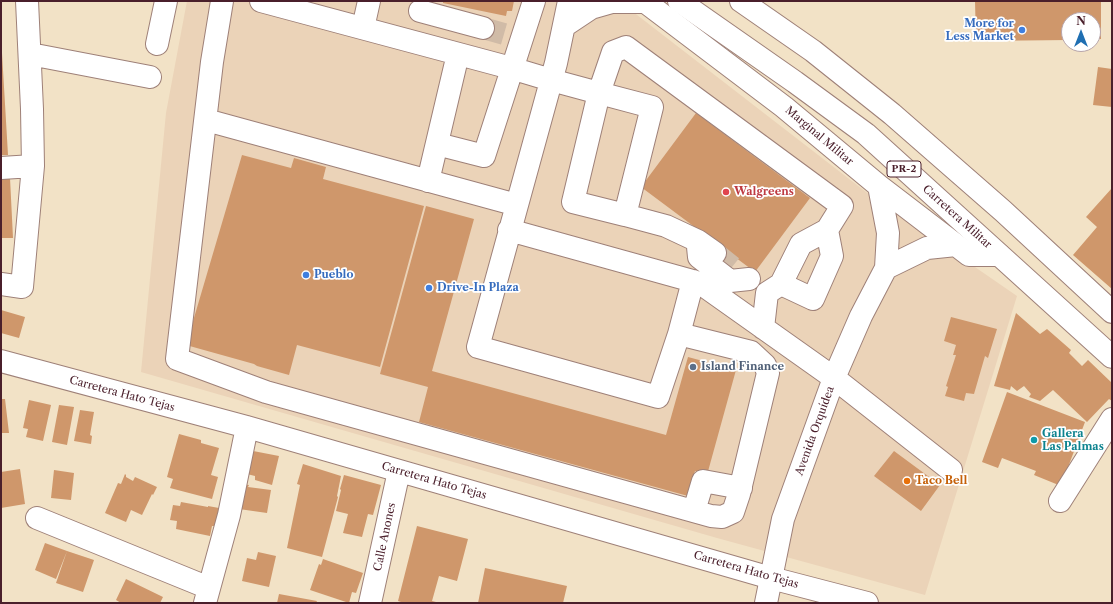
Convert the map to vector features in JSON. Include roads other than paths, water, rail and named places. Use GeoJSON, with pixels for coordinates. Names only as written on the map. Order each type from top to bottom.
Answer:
{"type":"FeatureCollection","features":[{"type":"Feature","properties":{"kind":"street"},"geometry":{"type":"LineString","coordinates":[[1,284],[22,287],[33,166],[27,1]]}},
{"type":"Feature","properties":{"kind":"street"},"geometry":{"type":"LineString","coordinates":[[157,44],[166,1]]}},
{"type":"Feature","properties":{"kind":"street"},"geometry":{"type":"LineString","coordinates":[[222,1],[212,62],[177,359],[266,392],[711,516],[722,517],[734,512],[768,373],[765,365],[751,352],[679,334]]}},
{"type":"Feature","properties":{"kind":"street"},"geometry":{"type":"LineString","coordinates":[[261,1],[316,8],[362,28],[652,107]]}},
{"type":"Feature","properties":{"kind":"street"},"geometry":{"type":"LineString","coordinates":[[362,28],[369,1]]}},
{"type":"Feature","properties":{"kind":"street"},"geometry":{"type":"LineString","coordinates":[[503,34],[534,1]]}},
{"type":"Feature","properties":{"kind":"street"},"geometry":{"type":"LineString","coordinates":[[569,1],[551,80],[478,347],[658,397],[679,334],[693,281]]}},
{"type":"Feature","properties":{"kind":"street","name":"Carretera Militar"},"geometry":{"type":"LineString","coordinates":[[679,1],[795,82],[866,134],[1112,357]]}},
{"type":"Feature","properties":{"kind":"street","name":"PR-2"},"geometry":{"type":"LineString","coordinates":[[741,1],[813,51],[892,114],[1003,211],[1112,312]]}},
{"type":"Feature","properties":{"kind":"street"},"geometry":{"type":"LineString","coordinates":[[564,26],[591,8],[612,2],[645,2]]}},
{"type":"Feature","properties":{"kind":"street","name":"Marginal Militar"},"geometry":{"type":"LineString","coordinates":[[645,2],[784,107],[879,186],[956,245],[970,254],[999,256]]}},
{"type":"Feature","properties":{"kind":"street"},"geometry":{"type":"LineString","coordinates":[[410,41],[422,6],[503,34]]}},
{"type":"Feature","properties":{"kind":"street"},"geometry":{"type":"LineString","coordinates":[[437,144],[484,156],[511,68],[503,34]]}},
{"type":"Feature","properties":{"kind":"street"},"geometry":{"type":"LineString","coordinates":[[763,328],[774,289],[801,244],[827,230],[842,206],[626,47],[613,52],[599,93],[573,202],[666,226],[706,247],[699,257],[730,281],[742,274],[774,289],[813,299],[832,256],[827,230]]}},
{"type":"Feature","properties":{"kind":"street"},"geometry":{"type":"LineString","coordinates":[[30,54],[150,77]]}},
{"type":"Feature","properties":{"kind":"street"},"geometry":{"type":"LineString","coordinates":[[428,181],[458,54]]}},
{"type":"Feature","properties":{"kind":"street"},"geometry":{"type":"LineString","coordinates":[[625,215],[652,107],[670,80]]}},
{"type":"Feature","properties":{"kind":"street"},"geometry":{"type":"LineString","coordinates":[[206,120],[517,205]]}},
{"type":"Feature","properties":{"kind":"street"},"geometry":{"type":"LineString","coordinates":[[1,168],[33,166]]}},
{"type":"Feature","properties":{"kind":"street"},"geometry":{"type":"LineString","coordinates":[[879,186],[888,233],[886,268],[927,248],[956,245]]}},
{"type":"Feature","properties":{"kind":"street"},"geometry":{"type":"LineString","coordinates":[[509,230],[700,283],[834,378],[951,470]]}},
{"type":"Feature","properties":{"kind":"street","name":"Avenida Orquídea"},"geometry":{"type":"LineString","coordinates":[[766,603],[783,520],[834,378],[861,316],[886,268]]}},
{"type":"Feature","properties":{"kind":"street","name":"Carretera Hato Tejas"},"geometry":{"type":"LineString","coordinates":[[1,361],[247,427],[771,578],[867,603]]}},
{"type":"Feature","properties":{"kind":"street"},"geometry":{"type":"LineString","coordinates":[[1060,501],[1112,419]]}},
{"type":"Feature","properties":{"kind":"street"},"geometry":{"type":"LineString","coordinates":[[37,518],[207,595],[229,514],[247,427]]}},
{"type":"Feature","properties":{"kind":"street","name":"Calle Anones"},"geometry":{"type":"LineString","coordinates":[[370,603],[399,471]]}},
{"type":"Feature","properties":{"kind":"street"},"geometry":{"type":"LineString","coordinates":[[694,511],[703,481],[741,488]]}},
{"type":"Feature","properties":{"kind":"tunnel"},"geometry":{"type":"LineString","coordinates":[[483,28],[504,34]]}},
{"type":"Feature","properties":{"kind":"tunnel"},"geometry":{"type":"LineString","coordinates":[[715,253],[735,269]]}},
{"type":"Feature","properties":{"kind":"place","name":"More for Less Market"},"geometry":{"type":"Point","coordinates":[1022,30]}},
{"type":"Feature","properties":{"kind":"place","name":"Walgreens"},"geometry":{"type":"Point","coordinates":[726,192]}},
{"type":"Feature","properties":{"kind":"place","name":"Pueblo"},"geometry":{"type":"Point","coordinates":[306,275]}},
{"type":"Feature","properties":{"kind":"place","name":"Drive-In Plaza"},"geometry":{"type":"Point","coordinates":[429,288]}},
{"type":"Feature","properties":{"kind":"place","name":"Island Finance"},"geometry":{"type":"Point","coordinates":[693,367]}},
{"type":"Feature","properties":{"kind":"place","name":"Gallera Las Palmas"},"geometry":{"type":"Point","coordinates":[1034,440]}},
{"type":"Feature","properties":{"kind":"place","name":"Taco Bell"},"geometry":{"type":"Point","coordinates":[907,481]}}]}
